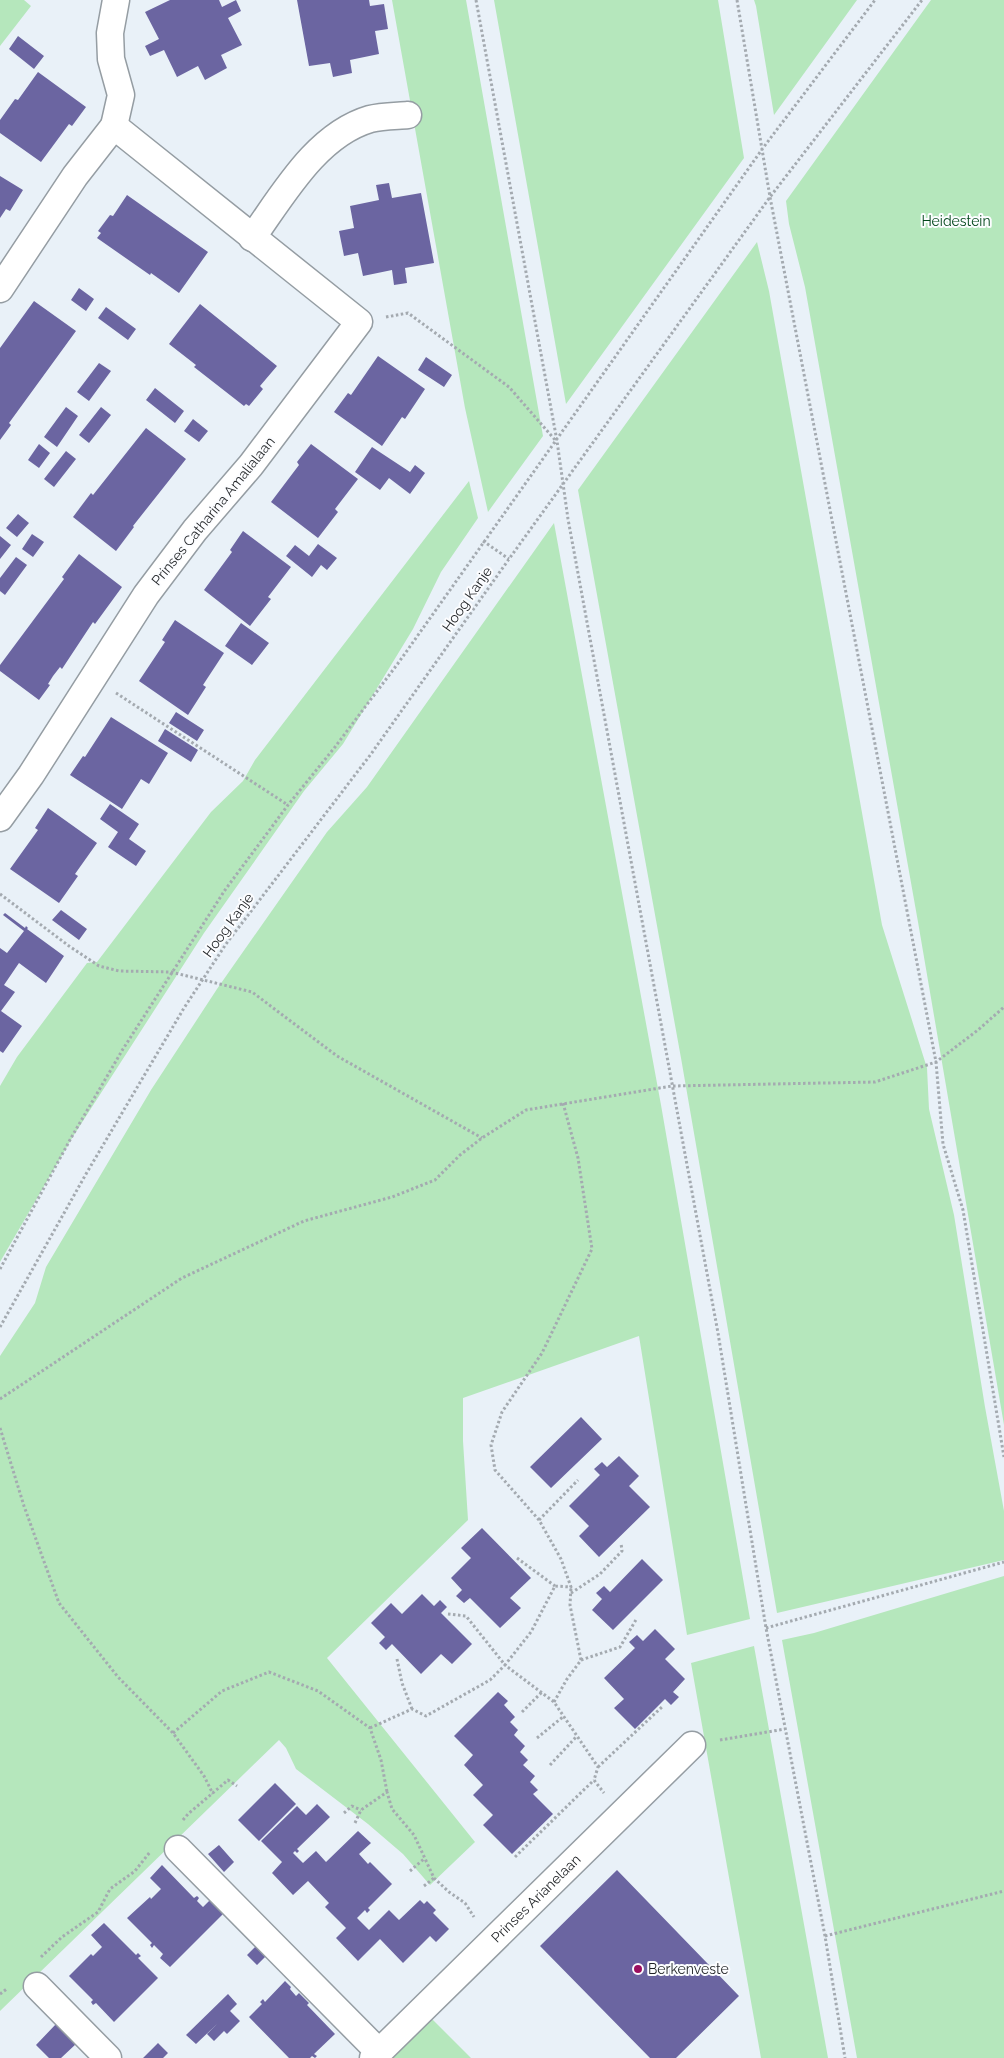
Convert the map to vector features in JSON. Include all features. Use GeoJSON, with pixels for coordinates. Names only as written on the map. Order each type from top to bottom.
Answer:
{"type":"FeatureCollection","features":[{"type":"Feature","properties":{"kind":"street"},"geometry":{"type":"LineString","coordinates":[[0,289],[75,176],[114,126],[121,95],[111,59],[110,33],[116,0]]}},
{"type":"Feature","properties":{"kind":"street"},"geometry":{"type":"LineString","coordinates":[[252,238],[311,158],[330,140],[370,119],[408,115]]}},
{"type":"Feature","properties":{"kind":"street"},"geometry":{"type":"LineString","coordinates":[[114,126],[359,322]]}},
{"type":"Feature","properties":{"kind":"street","name":"Prinses Catharina Amalialaan"},"geometry":{"type":"LineString","coordinates":[[0,818],[42,759],[146,595],[195,530],[251,465],[359,322]]}},
{"type":"Feature","properties":{"kind":"street","name":"Prinses Arianelaan"},"geometry":{"type":"LineString","coordinates":[[170,1842],[376,2055],[692,1745]]}},
{"type":"Feature","properties":{"kind":"street"},"geometry":{"type":"LineString","coordinates":[[29,1977],[108,2058]]}},
{"type":"Feature","properties":{"kind":"path"},"geometry":{"type":"LineString","coordinates":[[476,0],[557,441],[571,538],[718,1333],[766,1628],[825,1936],[845,2058]]}},
{"type":"Feature","properties":{"kind":"path"},"geometry":{"type":"LineString","coordinates":[[737,0],[770,197],[936,1062],[943,1144],[963,1210],[1004,1457]]}},
{"type":"Feature","properties":{"kind":"path","name":"Hoog Kanje"},"geometry":{"type":"LineString","coordinates":[[0,1269],[71,1138],[171,972],[225,890],[399,662],[763,148],[875,0]]}},
{"type":"Feature","properties":{"kind":"path","name":"Hoog Kanje"},"geometry":{"type":"LineString","coordinates":[[0,1327],[86,1174],[226,944],[371,754],[770,197],[922,0]]}},
{"type":"Feature","properties":{"kind":"path"},"geometry":{"type":"LineString","coordinates":[[359,322],[408,313],[509,387],[557,441]]}},
{"type":"Feature","properties":{"kind":"path"},"geometry":{"type":"LineString","coordinates":[[483,541],[509,559]]}},
{"type":"Feature","properties":{"kind":"path"},"geometry":{"type":"LineString","coordinates":[[92,678],[288,805]]}},
{"type":"Feature","properties":{"kind":"path"},"geometry":{"type":"LineString","coordinates":[[0,894],[99,966],[119,971],[171,972],[252,992],[337,1056],[482,1138]]}},
{"type":"Feature","properties":{"kind":"path"},"geometry":{"type":"LineString","coordinates":[[0,1399],[182,1278],[304,1220],[392,1197],[435,1180],[460,1155],[482,1138],[526,1110],[672,1086],[875,1082],[936,1062],[978,1030],[1004,1007]]}},
{"type":"Feature","properties":{"kind":"path"},"geometry":{"type":"LineString","coordinates":[[563,1103],[578,1158],[592,1249],[542,1353],[502,1412],[491,1445],[495,1470],[539,1520],[561,1559],[571,1587],[570,1605],[582,1660]]}},
{"type":"Feature","properties":{"kind":"path"},"geometry":{"type":"LineString","coordinates":[[0,1428],[24,1506],[59,1603],[118,1677],[173,1733],[204,1776],[213,1794]]}},
{"type":"Feature","properties":{"kind":"path"},"geometry":{"type":"LineString","coordinates":[[539,1520],[578,1480]]}},
{"type":"Feature","properties":{"kind":"path"},"geometry":{"type":"LineString","coordinates":[[571,1594],[600,1574],[622,1551],[621,1543]]}},
{"type":"Feature","properties":{"kind":"path"},"geometry":{"type":"LineString","coordinates":[[517,1558],[555,1586],[571,1587]]}},
{"type":"Feature","properties":{"kind":"path"},"geometry":{"type":"LineString","coordinates":[[766,1628],[1004,1562]]}},
{"type":"Feature","properties":{"kind":"path"},"geometry":{"type":"LineString","coordinates":[[397,1658],[402,1683],[412,1709],[426,1716],[490,1680],[531,1632],[555,1586]]}},
{"type":"Feature","properties":{"kind":"path"},"geometry":{"type":"LineString","coordinates":[[448,1614],[466,1616],[505,1664],[554,1702],[598,1767]]}},
{"type":"Feature","properties":{"kind":"path"},"geometry":{"type":"LineString","coordinates":[[554,1702],[566,1678],[582,1660],[620,1647],[638,1618]]}},
{"type":"Feature","properties":{"kind":"path"},"geometry":{"type":"LineString","coordinates":[[173,1733],[222,1691],[269,1672],[318,1691],[370,1728],[381,1760],[392,1809],[414,1835],[434,1878],[465,1903],[475,1919],[494,1939]]}},
{"type":"Feature","properties":{"kind":"path"},"geometry":{"type":"LineString","coordinates":[[522,1712],[542,1692]]}},
{"type":"Feature","properties":{"kind":"path"},"geometry":{"type":"LineString","coordinates":[[515,1857],[594,1780],[598,1767],[663,1706]]}},
{"type":"Feature","properties":{"kind":"path"},"geometry":{"type":"LineString","coordinates":[[370,1728],[412,1709]]}},
{"type":"Feature","properties":{"kind":"path"},"geometry":{"type":"LineString","coordinates":[[537,1738],[564,1716]]}},
{"type":"Feature","properties":{"kind":"path"},"geometry":{"type":"LineString","coordinates":[[692,1745],[785,1729]]}},
{"type":"Feature","properties":{"kind":"path"},"geometry":{"type":"LineString","coordinates":[[550,1765],[577,1736]]}},
{"type":"Feature","properties":{"kind":"path"},"geometry":{"type":"LineString","coordinates":[[0,1994],[29,1977],[62,1937],[98,1912],[110,1889],[136,1871],[148,1853],[170,1842],[188,1814],[228,1780],[237,1786]]}},
{"type":"Feature","properties":{"kind":"path"},"geometry":{"type":"LineString","coordinates":[[594,1780],[621,1814]]}},
{"type":"Feature","properties":{"kind":"path"},"geometry":{"type":"LineString","coordinates":[[355,1823],[361,1810],[387,1792]]}},
{"type":"Feature","properties":{"kind":"path"},"geometry":{"type":"LineString","coordinates":[[344,1813],[352,1806],[361,1810]]}},
{"type":"Feature","properties":{"kind":"path"},"geometry":{"type":"LineString","coordinates":[[410,1871],[425,1858]]}},
{"type":"Feature","properties":{"kind":"path"},"geometry":{"type":"LineString","coordinates":[[424,1886],[434,1878]]}},
{"type":"Feature","properties":{"kind":"path"},"geometry":{"type":"LineString","coordinates":[[825,1936],[1004,1891]]}},
{"type":"Feature","properties":{"kind":"green space"},"geometry":{"type":"Polygon","coordinates":[[[0,0],[24,0],[31,6],[0,46],[0,0]]]}},
{"type":"Feature","properties":{"kind":"green space"},"geometry":{"type":"Polygon","coordinates":[[[392,0],[466,0],[543,436],[488,512],[465,408],[392,0]]]}},
{"type":"Feature","properties":{"kind":"green space"},"geometry":{"type":"Polygon","coordinates":[[[494,0],[718,0],[744,158],[566,404],[494,0]]]}},
{"type":"Feature","properties":{"kind":"green space"},"geometry":{"type":"Polygon","coordinates":[[[754,0],[857,0],[774,115],[756,6],[754,0]]]}},
{"type":"Feature","properties":{"kind":"green space","name":"Heidestein"},"geometry":{"type":"Polygon","coordinates":[[[931,0],[1004,0],[1004,1425],[918,922],[805,287],[789,224],[786,201],[931,0]]]}},
{"type":"Feature","properties":{"kind":"green space"},"geometry":{"type":"Polygon","coordinates":[[[757,242],[769,291],[882,925],[927,1068],[929,1109],[954,1215],[1004,1511],[1004,1560],[777,1613],[681,1058],[578,490],[757,242]]]}},
{"type":"Feature","properties":{"kind":"green space"},"geometry":{"type":"Polygon","coordinates":[[[469,481],[478,518],[441,572],[413,629],[343,744],[304,791],[204,933],[72,1138],[0,1262],[0,1086],[17,1057],[87,963],[97,962],[211,812],[243,781],[255,760],[469,481]]]}},
{"type":"Feature","properties":{"kind":"green space"},"geometry":{"type":"Polygon","coordinates":[[[554,523],[661,1105],[750,1619],[687,1635],[639,1336],[463,1398],[463,1441],[468,1520],[327,1658],[475,1842],[430,1885],[403,1854],[368,1824],[296,1769],[286,1748],[279,1740],[0,2011],[0,1356],[35,1303],[46,1267],[151,1090],[217,989],[327,832],[367,787],[554,523]]]}},
{"type":"Feature","properties":{"kind":"green space"},"geometry":{"type":"Polygon","coordinates":[[[1004,1576],[1004,2058],[857,2058],[782,1640],[814,1633],[1004,1576]]]}},
{"type":"Feature","properties":{"kind":"green space"},"geometry":{"type":"Polygon","coordinates":[[[754,1646],[828,2058],[761,2058],[691,1663],[754,1646]]]}},
{"type":"Feature","properties":{"kind":"green space"},"geometry":{"type":"Polygon","coordinates":[[[429,2016],[471,2058],[387,2058],[429,2016]]]}},
{"type":"Feature","properties":{"kind":"building"},"geometry":{"type":"Polygon","coordinates":[[[170,0],[219,0],[222,7],[236,0],[241,11],[228,18],[242,45],[221,55],[227,68],[205,80],[198,66],[177,77],[164,50],[150,56],[145,46],[159,39],[145,12],[170,0]]]}},
{"type":"Feature","properties":{"kind":"building"},"geometry":{"type":"Polygon","coordinates":[[[297,0],[369,0],[370,6],[384,4],[388,29],[375,31],[379,54],[350,60],[352,73],[333,77],[330,63],[309,66],[297,0]]]}},
{"type":"Feature","properties":{"kind":"building"},"geometry":{"type":"Polygon","coordinates":[[[18,36],[44,56],[34,69],[9,49],[18,36]]]}},
{"type":"Feature","properties":{"kind":"building"},"geometry":{"type":"Polygon","coordinates":[[[38,72],[86,107],[72,126],[69,124],[41,162],[0,133],[0,120],[15,99],[18,100],[38,72]]]}},
{"type":"Feature","properties":{"kind":"building"},"geometry":{"type":"Polygon","coordinates":[[[0,176],[23,190],[10,211],[6,209],[0,218],[0,176]]]}},
{"type":"Feature","properties":{"kind":"building"},"geometry":{"type":"Polygon","coordinates":[[[389,183],[392,198],[421,193],[434,263],[405,268],[407,283],[394,285],[392,270],[363,276],[358,253],[344,256],[339,231],[354,228],[350,206],[379,200],[376,185],[389,183]]]}},
{"type":"Feature","properties":{"kind":"building"},"geometry":{"type":"Polygon","coordinates":[[[127,195],[208,252],[179,293],[97,238],[101,233],[98,231],[110,215],[113,216],[127,195]]]}},
{"type":"Feature","properties":{"kind":"building"},"geometry":{"type":"Polygon","coordinates":[[[79,288],[94,299],[86,311],[71,300],[79,288]]]}},
{"type":"Feature","properties":{"kind":"building"},"geometry":{"type":"Polygon","coordinates":[[[34,301],[76,331],[9,423],[11,425],[0,440],[0,348],[34,301]]]}},
{"type":"Feature","properties":{"kind":"building"},"geometry":{"type":"Polygon","coordinates":[[[200,304],[277,366],[260,386],[263,389],[249,406],[246,404],[244,406],[194,367],[196,365],[169,344],[200,304]]]}},
{"type":"Feature","properties":{"kind":"building"},"geometry":{"type":"Polygon","coordinates":[[[106,307],[136,329],[128,340],[98,318],[106,307]]]}},
{"type":"Feature","properties":{"kind":"building"},"geometry":{"type":"Polygon","coordinates":[[[378,356],[425,389],[405,419],[402,417],[382,446],[334,412],[348,393],[351,395],[378,356]]]}},
{"type":"Feature","properties":{"kind":"building"},"geometry":{"type":"Polygon","coordinates":[[[426,357],[452,375],[444,387],[418,370],[426,357]]]}},
{"type":"Feature","properties":{"kind":"building"},"geometry":{"type":"Polygon","coordinates":[[[99,363],[111,371],[89,401],[77,392],[99,363]]]}},
{"type":"Feature","properties":{"kind":"building"},"geometry":{"type":"Polygon","coordinates":[[[155,388],[184,411],[175,423],[146,400],[155,388]]]}},
{"type":"Feature","properties":{"kind":"building"},"geometry":{"type":"Polygon","coordinates":[[[66,407],[78,416],[57,447],[44,437],[66,407]]]}},
{"type":"Feature","properties":{"kind":"building"},"geometry":{"type":"Polygon","coordinates":[[[101,407],[111,415],[89,443],[79,435],[101,407]]]}},
{"type":"Feature","properties":{"kind":"building"},"geometry":{"type":"Polygon","coordinates":[[[193,419],[208,431],[199,442],[184,431],[193,419]]]}},
{"type":"Feature","properties":{"kind":"building"},"geometry":{"type":"Polygon","coordinates":[[[146,428],[186,459],[133,526],[116,551],[73,517],[91,493],[93,495],[146,428]]]}},
{"type":"Feature","properties":{"kind":"building"},"geometry":{"type":"Polygon","coordinates":[[[39,444],[50,453],[39,468],[28,460],[39,444]]]}},
{"type":"Feature","properties":{"kind":"building"},"geometry":{"type":"Polygon","coordinates":[[[311,444],[358,479],[335,509],[338,512],[318,538],[271,502],[299,465],[297,462],[311,444]]]}},
{"type":"Feature","properties":{"kind":"building"},"geometry":{"type":"Polygon","coordinates":[[[372,447],[410,472],[415,465],[425,473],[410,494],[389,478],[380,490],[355,472],[372,447]]]}},
{"type":"Feature","properties":{"kind":"building"},"geometry":{"type":"Polygon","coordinates":[[[66,451],[76,459],[54,487],[44,479],[66,451]]]}},
{"type":"Feature","properties":{"kind":"building"},"geometry":{"type":"Polygon","coordinates":[[[18,514],[29,523],[17,537],[6,528],[18,514]]]}},
{"type":"Feature","properties":{"kind":"building"},"geometry":{"type":"Polygon","coordinates":[[[243,531],[291,567],[268,597],[271,599],[250,626],[204,590],[232,552],[230,550],[243,531]]]}},
{"type":"Feature","properties":{"kind":"building"},"geometry":{"type":"Polygon","coordinates":[[[32,534],[44,542],[33,557],[22,549],[32,534]]]}},
{"type":"Feature","properties":{"kind":"building"},"geometry":{"type":"Polygon","coordinates":[[[0,536],[11,545],[0,559],[0,536]]]}},
{"type":"Feature","properties":{"kind":"building"},"geometry":{"type":"Polygon","coordinates":[[[318,544],[337,558],[327,570],[321,565],[312,577],[286,556],[295,545],[309,556],[318,544]]]}},
{"type":"Feature","properties":{"kind":"building"},"geometry":{"type":"Polygon","coordinates":[[[79,554],[122,587],[95,624],[93,622],[62,669],[60,667],[53,676],[48,684],[50,685],[39,700],[0,671],[0,665],[64,579],[62,577],[79,554]]]}},
{"type":"Feature","properties":{"kind":"building"},"geometry":{"type":"Polygon","coordinates":[[[16,557],[27,565],[5,595],[0,591],[0,578],[16,557]]]}},
{"type":"Feature","properties":{"kind":"building"},"geometry":{"type":"Polygon","coordinates":[[[175,620],[224,653],[203,685],[206,687],[188,715],[139,681],[165,642],[162,640],[175,620]]]}},
{"type":"Feature","properties":{"kind":"building"},"geometry":{"type":"Polygon","coordinates":[[[241,623],[269,643],[252,665],[225,646],[241,623]]]}},
{"type":"Feature","properties":{"kind":"building"},"geometry":{"type":"Polygon","coordinates":[[[176,712],[204,730],[197,741],[169,723],[176,712]]]}},
{"type":"Feature","properties":{"kind":"building"},"geometry":{"type":"Polygon","coordinates":[[[111,717],[168,753],[149,784],[141,779],[122,809],[70,775],[83,756],[85,757],[111,717]]]}},
{"type":"Feature","properties":{"kind":"building"},"geometry":{"type":"Polygon","coordinates":[[[165,729],[198,750],[191,762],[158,741],[165,729]]]}},
{"type":"Feature","properties":{"kind":"building"},"geometry":{"type":"Polygon","coordinates":[[[110,804],[139,824],[129,839],[146,851],[136,866],[108,847],[118,832],[100,819],[110,804]]]}},
{"type":"Feature","properties":{"kind":"building"},"geometry":{"type":"Polygon","coordinates":[[[48,808],[97,843],[75,874],[78,876],[59,903],[10,869],[38,830],[35,828],[48,808]]]}},
{"type":"Feature","properties":{"kind":"building"},"geometry":{"type":"Polygon","coordinates":[[[61,910],[87,929],[79,940],[52,920],[61,910]]]}},
{"type":"Feature","properties":{"kind":"building"},"geometry":{"type":"Polygon","coordinates":[[[5,913],[25,928],[26,926],[27,929],[64,956],[46,983],[19,963],[4,985],[15,992],[1,1011],[22,1026],[3,1053],[0,1051],[0,948],[7,953],[24,931],[3,915],[5,913]]]}},
{"type":"Feature","properties":{"kind":"building"},"geometry":{"type":"Polygon","coordinates":[[[581,1417],[602,1439],[551,1488],[530,1467],[581,1417]]]}},
{"type":"Feature","properties":{"kind":"building"},"geometry":{"type":"Polygon","coordinates":[[[619,1456],[639,1476],[629,1486],[650,1507],[599,1557],[579,1536],[589,1526],[569,1506],[600,1475],[594,1469],[602,1462],[607,1467],[619,1456]]]}},
{"type":"Feature","properties":{"kind":"building"},"geometry":{"type":"Polygon","coordinates":[[[482,1528],[531,1578],[510,1598],[521,1608],[500,1628],[470,1598],[464,1603],[456,1596],[462,1590],[451,1578],[471,1558],[461,1548],[482,1528]]]}},
{"type":"Feature","properties":{"kind":"building"},"geometry":{"type":"Polygon","coordinates":[[[642,1559],[663,1580],[613,1630],[592,1610],[602,1599],[596,1593],[604,1586],[610,1592],[642,1559]]]}},
{"type":"Feature","properties":{"kind":"building"},"geometry":{"type":"Polygon","coordinates":[[[422,1594],[434,1606],[440,1600],[447,1607],[441,1613],[472,1644],[452,1664],[441,1654],[421,1674],[392,1644],[386,1650],[379,1643],[385,1637],[371,1623],[391,1603],[402,1614],[422,1594]]]}},
{"type":"Feature","properties":{"kind":"building"},"geometry":{"type":"Polygon","coordinates":[[[655,1629],[675,1649],[665,1659],[685,1679],[673,1692],[679,1697],[671,1705],[665,1699],[635,1729],[614,1708],[624,1699],[604,1678],[635,1648],[629,1642],[637,1635],[643,1641],[655,1629]]]}},
{"type":"Feature","properties":{"kind":"building"},"geometry":{"type":"Polygon","coordinates":[[[498,1692],[508,1701],[504,1705],[515,1717],[510,1722],[518,1730],[514,1735],[525,1746],[520,1752],[528,1760],[523,1765],[535,1776],[530,1782],[538,1790],[533,1794],[553,1814],[512,1854],[483,1825],[493,1815],[473,1795],[483,1785],[464,1765],[473,1755],[454,1736],[498,1692]]]}},
{"type":"Feature","properties":{"kind":"building"},"geometry":{"type":"Polygon","coordinates":[[[275,1783],[296,1804],[259,1841],[238,1820],[275,1783]]]}},
{"type":"Feature","properties":{"kind":"building"},"geometry":{"type":"Polygon","coordinates":[[[317,1804],[330,1817],[297,1849],[299,1851],[297,1853],[295,1851],[293,1853],[303,1863],[316,1851],[326,1862],[358,1831],[371,1843],[359,1854],[392,1884],[368,1908],[370,1910],[367,1913],[365,1910],[357,1918],[369,1930],[389,1910],[399,1920],[420,1900],[424,1904],[427,1901],[436,1910],[433,1913],[449,1929],[436,1942],[430,1936],[403,1963],[380,1939],[358,1961],[336,1938],[346,1928],[325,1907],[329,1903],[308,1881],[293,1895],[272,1873],[282,1862],[261,1841],[297,1806],[306,1815],[317,1804]]]}},
{"type":"Feature","properties":{"kind":"building"},"geometry":{"type":"Polygon","coordinates":[[[219,1845],[234,1862],[224,1872],[208,1854],[219,1845]]]}},
{"type":"Feature","properties":{"kind":"building"},"geometry":{"type":"Polygon","coordinates":[[[162,1865],[194,1898],[197,1896],[199,1898],[197,1901],[203,1907],[210,1900],[223,1914],[170,1967],[160,1958],[163,1954],[154,1945],[152,1948],[150,1945],[152,1943],[127,1918],[161,1889],[150,1878],[162,1865]]]}},
{"type":"Feature","properties":{"kind":"building","name":"Berkenveste"},"geometry":{"type":"Polygon","coordinates":[[[617,1870],[739,1996],[676,2058],[650,2058],[540,1946],[617,1870]]]}},
{"type":"Feature","properties":{"kind":"building"},"geometry":{"type":"Polygon","coordinates":[[[104,1923],[136,1955],[138,1953],[141,1956],[138,1958],[158,1978],[114,2022],[96,2003],[93,2005],[91,2002],[93,2000],[69,1976],[91,1954],[93,1956],[102,1947],[91,1935],[104,1923]]]}},
{"type":"Feature","properties":{"kind":"building"},"geometry":{"type":"Polygon","coordinates":[[[256,1946],[266,1956],[257,1965],[247,1955],[256,1946]]]}},
{"type":"Feature","properties":{"kind":"building"},"geometry":{"type":"Polygon","coordinates":[[[285,1981],[296,1996],[299,1993],[309,2003],[307,2005],[335,2034],[314,2054],[317,2056],[315,2058],[312,2056],[310,2058],[289,2058],[249,2017],[262,2004],[260,2002],[263,1999],[265,2002],[285,1981]]]}},
{"type":"Feature","properties":{"kind":"building"},"geometry":{"type":"Polygon","coordinates":[[[228,1994],[237,2004],[230,2011],[240,2021],[227,2034],[224,2031],[214,2041],[207,2034],[217,2024],[196,2044],[186,2035],[228,1994]]]}},
{"type":"Feature","properties":{"kind":"building"},"geometry":{"type":"Polygon","coordinates":[[[56,2024],[76,2044],[61,2058],[49,2058],[36,2045],[56,2024]]]}},
{"type":"Feature","properties":{"kind":"building"},"geometry":{"type":"Polygon","coordinates":[[[158,2043],[168,2053],[163,2058],[143,2058],[158,2043]]]}},
{"type":"Feature","properties":{"kind":"place","name":"Berkenveste"},"geometry":{"type":"Point","coordinates":[638,1969]}}]}
